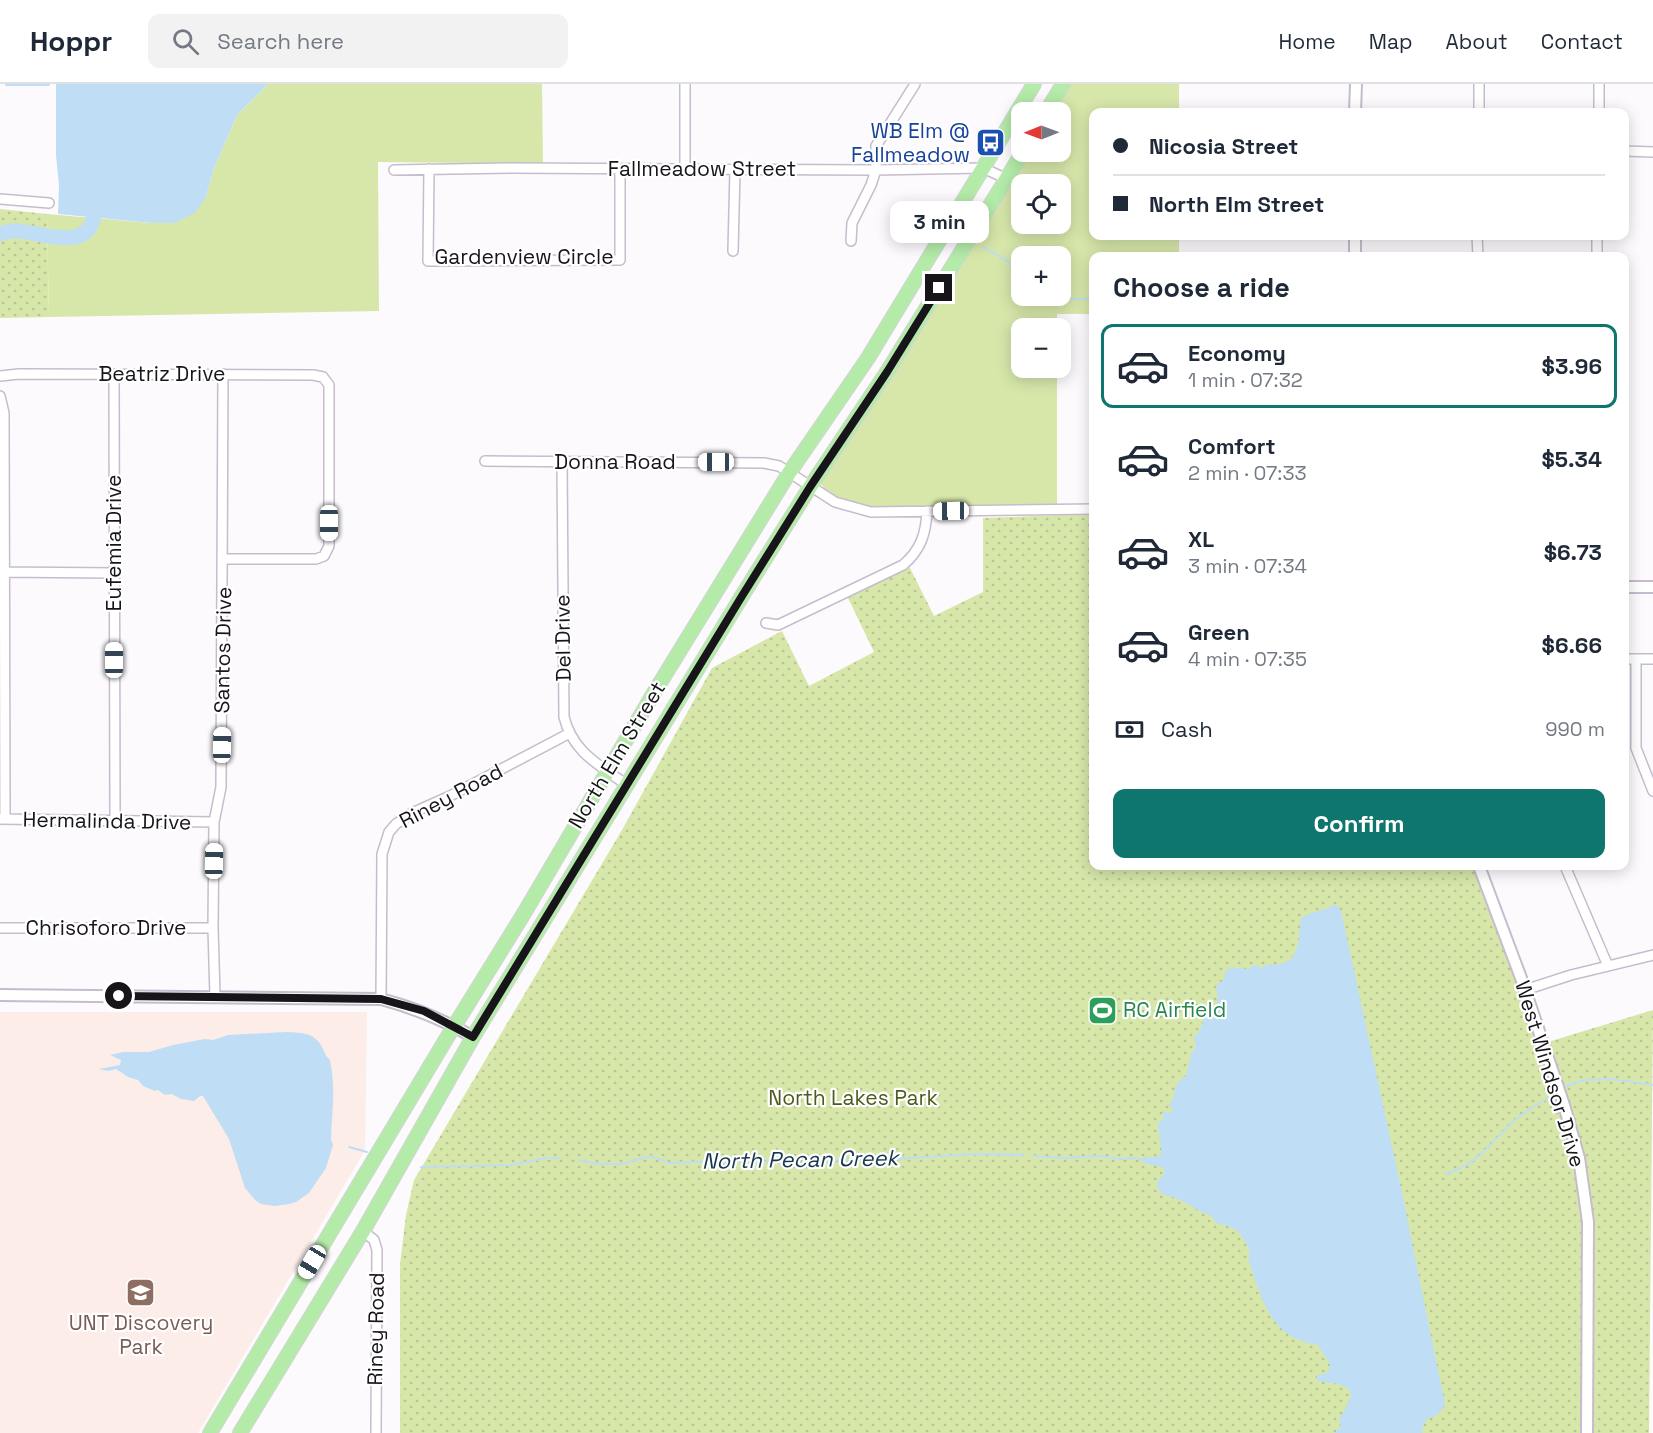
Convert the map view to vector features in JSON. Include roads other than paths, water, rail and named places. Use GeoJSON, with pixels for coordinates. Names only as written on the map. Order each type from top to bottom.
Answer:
{"type":"FeatureCollection","features":[{"type":"Feature","properties":{"kind":"main road","name":"North Elm Street"},"geometry":{"type":"LineString","coordinates":[[210,1433],[789,472],[868,358],[1034,84]]}},
{"type":"Feature","properties":{"kind":"main road"},"geometry":{"type":"LineString","coordinates":[[1052,102],[1063,84]]}},
{"type":"Feature","properties":{"kind":"main road","name":"North Elm Street"},"geometry":{"type":"LineString","coordinates":[[240,1433],[363,1231],[473,1037],[742,596],[810,487],[887,372],[1017,162]]}},
{"type":"Feature","properties":{"kind":"street"},"geometry":{"type":"LineString","coordinates":[[685,84],[685,170]]}},
{"type":"Feature","properties":{"kind":"street"},"geometry":{"type":"LineString","coordinates":[[850,241],[852,223],[876,170],[876,146],[915,84]]}},
{"type":"Feature","properties":{"kind":"street"},"geometry":{"type":"LineString","coordinates":[[1355,108],[1356,84]]}},
{"type":"Feature","properties":{"kind":"street"},"geometry":{"type":"LineString","coordinates":[[1479,84],[1479,108]]}},
{"type":"Feature","properties":{"kind":"street"},"geometry":{"type":"LineString","coordinates":[[1599,84],[1599,108]]}},
{"type":"Feature","properties":{"kind":"street"},"geometry":{"type":"LineString","coordinates":[[1629,151],[1653,152]]}},
{"type":"Feature","properties":{"kind":"street","name":"Fallmeadow Street"},"geometry":{"type":"LineString","coordinates":[[394,170],[983,168],[1007,179]]}},
{"type":"Feature","properties":{"kind":"street","name":"Gardenview Circle"},"geometry":{"type":"LineString","coordinates":[[429,169],[428,261],[620,260],[620,169]]}},
{"type":"Feature","properties":{"kind":"street"},"geometry":{"type":"LineString","coordinates":[[733,251],[735,170]]}},
{"type":"Feature","properties":{"kind":"street"},"geometry":{"type":"LineString","coordinates":[[0,199],[49,203]]}},
{"type":"Feature","properties":{"kind":"street","name":"Beatriz Drive"},"geometry":{"type":"LineString","coordinates":[[0,376],[19,374],[223,374],[323,377],[329,385],[329,546],[324,556],[316,559],[224,559]]}},
{"type":"Feature","properties":{"kind":"street","name":"Eufemia Drive"},"geometry":{"type":"LineString","coordinates":[[114,374],[115,820]]}},
{"type":"Feature","properties":{"kind":"street","name":"Santos Drive"},"geometry":{"type":"LineString","coordinates":[[214,996],[214,822],[221,787],[224,559],[223,374]]}},
{"type":"Feature","properties":{"kind":"street"},"geometry":{"type":"LineString","coordinates":[[0,396],[3,413],[2,819]]}},
{"type":"Feature","properties":{"kind":"street","name":"Donna Road"},"geometry":{"type":"LineString","coordinates":[[485,461],[753,462],[774,465],[789,472],[810,487]]}},
{"type":"Feature","properties":{"kind":"street","name":"Del Drive"},"geometry":{"type":"LineString","coordinates":[[562,462],[564,717],[568,734]]}},
{"type":"Feature","properties":{"kind":"street"},"geometry":{"type":"LineString","coordinates":[[810,487],[835,502],[877,512],[1089,509]]}},
{"type":"Feature","properties":{"kind":"street"},"geometry":{"type":"LineString","coordinates":[[766,623],[778,625],[903,565],[920,545],[926,531],[927,511]]}},
{"type":"Feature","properties":{"kind":"street"},"geometry":{"type":"LineString","coordinates":[[2,572],[113,573]]}},
{"type":"Feature","properties":{"kind":"street"},"geometry":{"type":"LineString","coordinates":[[1629,587],[1653,587]]}},
{"type":"Feature","properties":{"kind":"street"},"geometry":{"type":"LineString","coordinates":[[1629,659],[1653,659]]}},
{"type":"Feature","properties":{"kind":"street"},"geometry":{"type":"LineString","coordinates":[[1636,659],[1636,748],[1653,790]]}},
{"type":"Feature","properties":{"kind":"street"},"geometry":{"type":"LineString","coordinates":[[568,734],[591,760],[628,786]]}},
{"type":"Feature","properties":{"kind":"street","name":"Riney Road"},"geometry":{"type":"LineString","coordinates":[[381,999],[382,854],[389,832],[412,813],[450,796],[568,734]]}},
{"type":"Feature","properties":{"kind":"street","name":"Hermalinda Drive"},"geometry":{"type":"LineString","coordinates":[[2,819],[214,822]]}},
{"type":"Feature","properties":{"kind":"street","name":"West Windsor Drive"},"geometry":{"type":"LineString","coordinates":[[1481,870],[1525,990],[1579,1158],[1585,1191],[1588,1238],[1587,1433]]}},
{"type":"Feature","properties":{"kind":"street"},"geometry":{"type":"LineString","coordinates":[[1567,870],[1608,966]]}},
{"type":"Feature","properties":{"kind":"street","name":"Chrisoforo Drive"},"geometry":{"type":"LineString","coordinates":[[0,928],[213,928]]}},
{"type":"Feature","properties":{"kind":"street"},"geometry":{"type":"LineString","coordinates":[[1525,990],[1557,979],[1653,955]]}},
{"type":"Feature","properties":{"kind":"street"},"geometry":{"type":"LineString","coordinates":[[0,995],[381,999],[424,1011],[473,1037]]}},
{"type":"Feature","properties":{"kind":"street","name":"Riney Road"},"geometry":{"type":"LineString","coordinates":[[363,1231],[374,1240],[377,1250],[376,1433]]}},
{"type":"Feature","properties":{"kind":"water"},"geometry":{"type":"Polygon","coordinates":[[[56,84],[268,84],[237,115],[214,168],[206,197],[195,213],[174,223],[152,223],[58,214],[56,84]]]}},
{"type":"Feature","properties":{"kind":"water"},"geometry":{"type":"Polygon","coordinates":[[[1333,905],[1338,906],[1341,911],[1445,1405],[1438,1414],[1427,1419],[1422,1429],[1423,1433],[1335,1433],[1341,1427],[1339,1418],[1351,1395],[1349,1389],[1339,1384],[1317,1381],[1317,1376],[1328,1372],[1330,1364],[1318,1345],[1289,1335],[1270,1315],[1248,1259],[1250,1252],[1245,1241],[1234,1229],[1217,1224],[1210,1215],[1160,1192],[1157,1182],[1165,1172],[1162,1167],[1147,1164],[1136,1158],[1157,1157],[1162,1152],[1157,1124],[1164,1118],[1162,1111],[1172,1113],[1173,1110],[1169,1105],[1178,1082],[1186,1076],[1191,1054],[1196,1046],[1194,1038],[1205,1016],[1214,1010],[1218,999],[1216,986],[1224,979],[1225,972],[1230,968],[1249,970],[1251,966],[1257,965],[1261,968],[1287,962],[1296,952],[1301,918],[1333,905]]]}},
{"type":"Feature","properties":{"kind":"water"},"geometry":{"type":"Polygon","coordinates":[[[287,1032],[307,1034],[319,1042],[330,1060],[333,1090],[331,1139],[333,1145],[326,1168],[309,1193],[289,1204],[275,1206],[261,1204],[245,1188],[229,1139],[203,1096],[194,1101],[181,1099],[172,1094],[165,1095],[158,1090],[143,1086],[138,1080],[116,1069],[108,1071],[99,1069],[120,1065],[121,1060],[110,1055],[123,1052],[149,1052],[228,1035],[287,1032]]]}},
{"type":"Feature","properties":{"kind":"waterway"},"geometry":{"type":"LineString","coordinates":[[6,85],[49,85]]}},
{"type":"Feature","properties":{"kind":"waterway"},"geometry":{"type":"LineString","coordinates":[[0,234],[16,231],[56,237],[76,237],[90,227],[97,199]]}},
{"type":"Feature","properties":{"kind":"waterway"},"geometry":{"type":"LineString","coordinates":[[983,247],[1011,264]]}},
{"type":"Feature","properties":{"kind":"waterway"},"geometry":{"type":"LineString","coordinates":[[1071,299],[1089,299]]}},
{"type":"Feature","properties":{"kind":"waterway","name":"North Pecan Creek"},"geometry":{"type":"LineString","coordinates":[[1565,1087],[1597,1079],[1653,1085]]}},
{"type":"Feature","properties":{"kind":"waterway","name":"North Pecan Creek"},"geometry":{"type":"LineString","coordinates":[[1445,1174],[1475,1159],[1515,1120],[1555,1094]]}},
{"type":"Feature","properties":{"kind":"waterway","name":"North Pecan Creek"},"geometry":{"type":"LineString","coordinates":[[349,1147],[367,1152]]}},
{"type":"Feature","properties":{"kind":"waterway","name":"North Pecan Creek"},"geometry":{"type":"LineString","coordinates":[[579,1160],[599,1164],[621,1164],[650,1156],[669,1163],[713,1161],[726,1165],[741,1161],[749,1164],[773,1161],[781,1164],[828,1162],[845,1158],[877,1160],[976,1154],[1024,1155]]}},
{"type":"Feature","properties":{"kind":"waterway","name":"North Pecan Creek"},"geometry":{"type":"LineString","coordinates":[[1033,1156],[1136,1158]]}},
{"type":"Feature","properties":{"kind":"waterway","name":"North Pecan Creek"},"geometry":{"type":"LineString","coordinates":[[421,1167],[510,1165],[547,1158],[560,1158]]}},
{"type":"Feature","properties":{"kind":"place","name":"WB Elm @ Fallmeadow"},"geometry":{"type":"Point","coordinates":[991,143]}},
{"type":"Feature","properties":{"kind":"place","name":"RC Airfield"},"geometry":{"type":"Point","coordinates":[1102,1010]}},
{"type":"Feature","properties":{"kind":"place","name":"UNT Discovery Park"},"geometry":{"type":"Point","coordinates":[141,1292]}},
{"type":"Feature","properties":{"kind":"park label","name":"North Lakes Park"},"geometry":{"type":"Point","coordinates":[853,1098]}}]}
